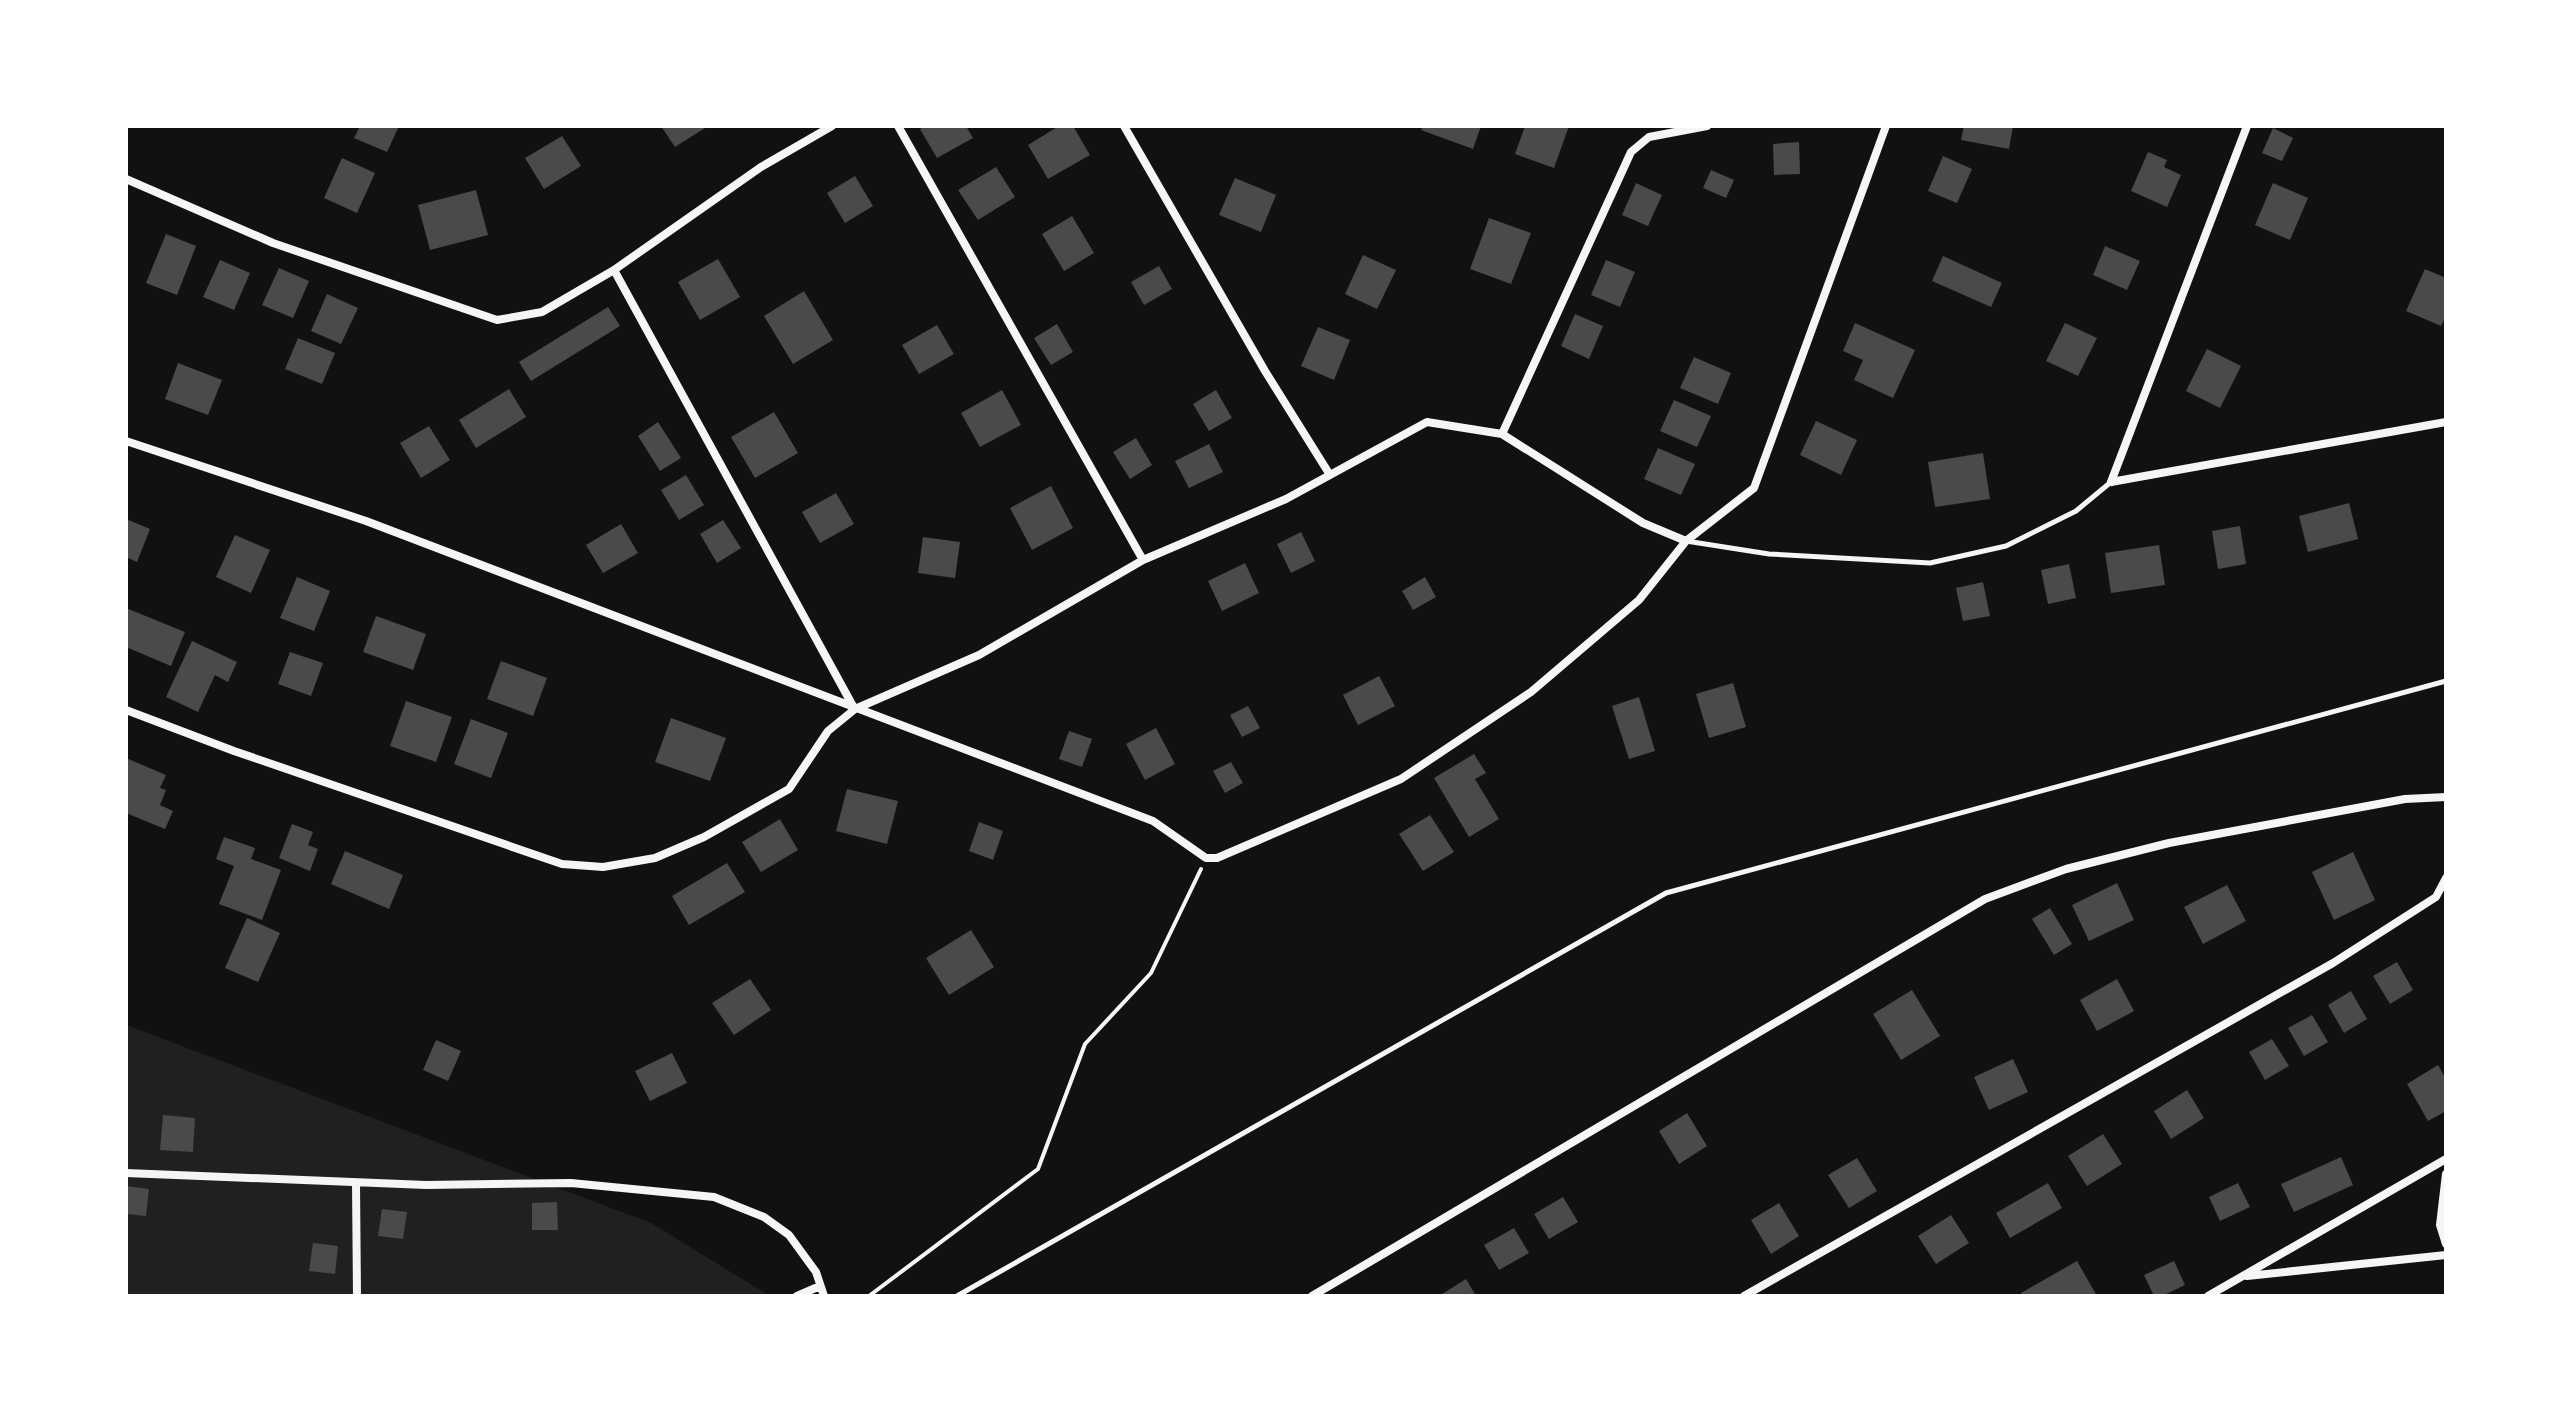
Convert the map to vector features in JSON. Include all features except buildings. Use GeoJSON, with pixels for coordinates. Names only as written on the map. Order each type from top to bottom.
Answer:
{"type":"FeatureCollection","features":[{"type":"Feature","properties":{"kind":"street"},"geometry":{"type":"LineString","coordinates":[[126,179],[273,243],[497,320],[542,312],[614,270],[761,167],[832,126]]}},
{"type":"Feature","properties":{"kind":"street"},"geometry":{"type":"LineString","coordinates":[[898,126],[1143,560]]}},
{"type":"Feature","properties":{"kind":"street"},"geometry":{"type":"LineString","coordinates":[[1124,126],[1265,371],[1330,475]]}},
{"type":"Feature","properties":{"kind":"street"},"geometry":{"type":"LineString","coordinates":[[1502,434],[1631,152],[1649,137],[1707,126]]}},
{"type":"Feature","properties":{"kind":"street"},"geometry":{"type":"LineString","coordinates":[[126,441],[366,521],[1153,821],[1206,858],[1217,858],[1401,779],[1531,692],[1639,600],[1686,541],[1754,488],[1886,126]]}},
{"type":"Feature","properties":{"kind":"street"},"geometry":{"type":"LineString","coordinates":[[2111,482],[2247,126]]}},
{"type":"Feature","properties":{"kind":"street"},"geometry":{"type":"LineString","coordinates":[[614,270],[855,709]]}},
{"type":"Feature","properties":{"kind":"street"},"geometry":{"type":"LineString","coordinates":[[126,710],[234,751],[562,864],[603,867],[655,858],[704,837],[789,789],[828,731],[855,709],[979,655],[1143,560],[1286,499],[1427,422],[1502,434],[1643,523],[1686,541]]}},
{"type":"Feature","properties":{"kind":"street"},"geometry":{"type":"LineString","coordinates":[[2111,482],[2446,422]]}},
{"type":"Feature","properties":{"kind":"street"},"geometry":{"type":"LineString","coordinates":[[1312,1296],[1985,899],[2066,869],[2169,843],[2405,799],[2446,797]]}},
{"type":"Feature","properties":{"kind":"street"},"geometry":{"type":"LineString","coordinates":[[1744,1296],[2333,963],[2436,897],[2446,878]]}},
{"type":"Feature","properties":{"kind":"street"},"geometry":{"type":"LineString","coordinates":[[2208,1296],[2446,1159]]}},
{"type":"Feature","properties":{"kind":"street"},"geometry":{"type":"LineString","coordinates":[[126,1173],[426,1185],[571,1183],[714,1197],[764,1217],[789,1235],[816,1272],[824,1296]]}},
{"type":"Feature","properties":{"kind":"street"},"geometry":{"type":"LineString","coordinates":[[2446,1174],[2440,1225],[2446,1244]]}},
{"type":"Feature","properties":{"kind":"street"},"geometry":{"type":"LineString","coordinates":[[356,1183],[357,1296]]}},
{"type":"Feature","properties":{"kind":"street"},"geometry":{"type":"LineString","coordinates":[[2243,1276],[2446,1255]]}},
{"type":"Feature","properties":{"kind":"street"},"geometry":{"type":"LineString","coordinates":[[797,1296],[820,1286]]}},
{"type":"Feature","properties":{"kind":"lane"},"geometry":{"type":"LineString","coordinates":[[1686,541],[1769,554],[1930,563],[2006,546],[2076,511],[2111,482]]}},
{"type":"Feature","properties":{"kind":"lane"},"geometry":{"type":"LineString","coordinates":[[957,1296],[1666,893],[2446,681]]}},
{"type":"Feature","properties":{"kind":"path"},"geometry":{"type":"LineString","coordinates":[[869,1296],[1038,1169],[1085,1044],[1151,973],[1206,858]]}},
{"type":"Feature","properties":{"kind":"shaded area"},"geometry":{"type":"Polygon","coordinates":[[[126,1025],[651,1223],[770,1296],[126,1296],[126,1025]]]}}]}
